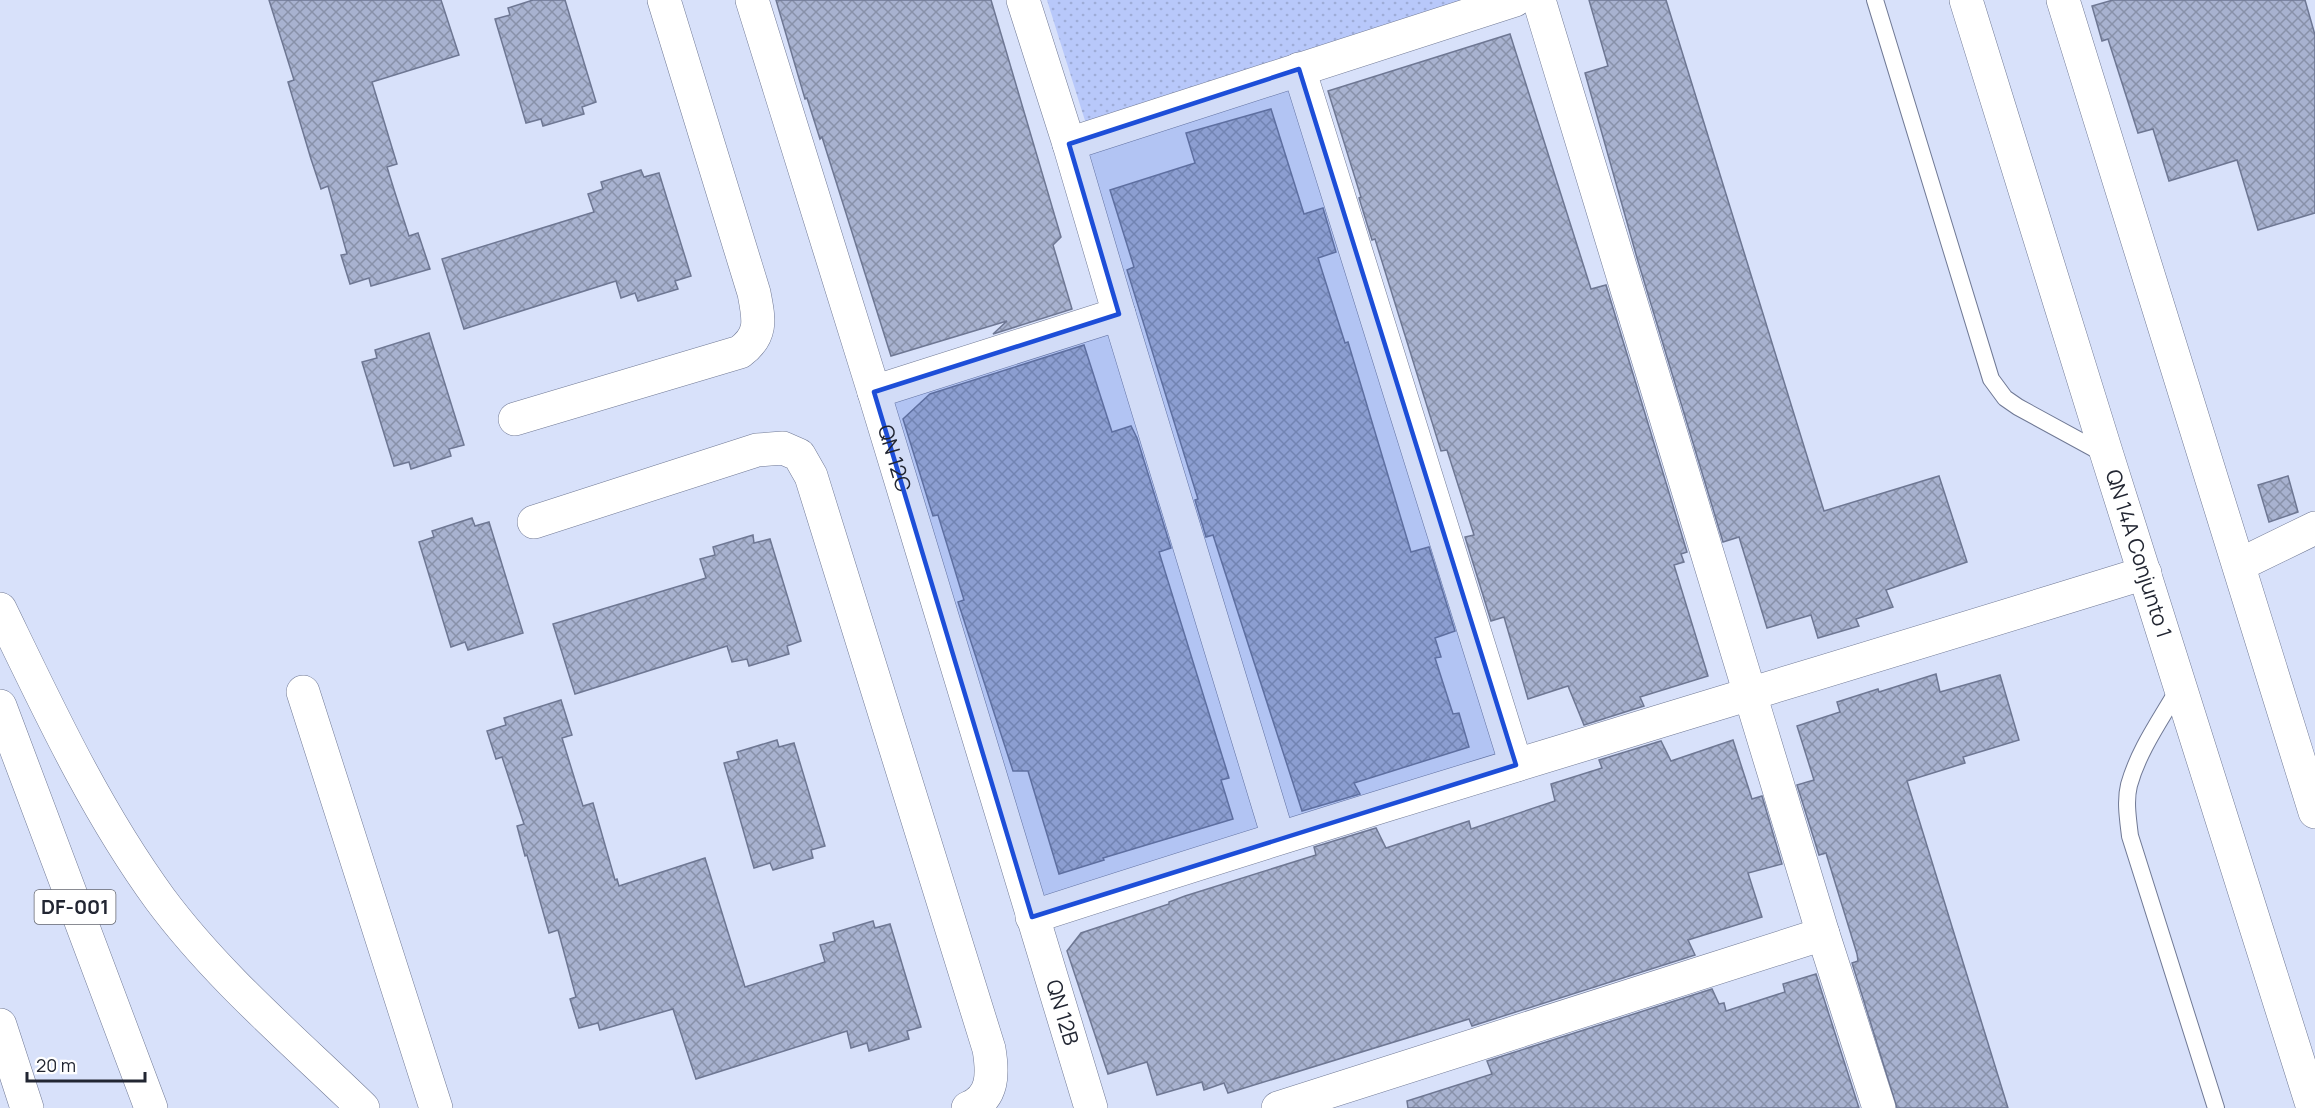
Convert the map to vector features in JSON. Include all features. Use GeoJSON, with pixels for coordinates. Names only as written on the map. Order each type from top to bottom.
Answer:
{"type":"FeatureCollection","features":[{"type":"Feature","properties":{"kind":"main road"},"geometry":{"type":"LineString","coordinates":[[515,419],[740,352],[751,344],[756,333],[759,318],[754,293],[663,0]]}},
{"type":"Feature","properties":{"kind":"main road","name":"QN 12C"},"geometry":{"type":"LineString","coordinates":[[752,0],[874,392],[1032,917]]}},
{"type":"Feature","properties":{"kind":"main road"},"geometry":{"type":"LineString","coordinates":[[1023,0],[1069,144],[1278,837]]}},
{"type":"Feature","properties":{"kind":"main road"},"geometry":{"type":"LineString","coordinates":[[1069,144],[1515,0]]}},
{"type":"Feature","properties":{"kind":"main road"},"geometry":{"type":"LineString","coordinates":[[1539,0],[1823,934],[1879,1108]]}},
{"type":"Feature","properties":{"kind":"main road","name":"QN 14A Conjunto 1"},"geometry":{"type":"LineString","coordinates":[[1966,0],[2313,1108]]}},
{"type":"Feature","properties":{"kind":"main road"},"geometry":{"type":"LineString","coordinates":[[2063,0],[2315,812]]}},
{"type":"Feature","properties":{"kind":"main road"},"geometry":{"type":"LineString","coordinates":[[1299,69],[1516,765]]}},
{"type":"Feature","properties":{"kind":"main road"},"geometry":{"type":"LineString","coordinates":[[874,392],[1119,314]]}},
{"type":"Feature","properties":{"kind":"main road"},"geometry":{"type":"LineString","coordinates":[[534,522],[757,450],[783,448],[800,455],[811,476],[989,1049],[992,1071],[990,1085],[983,1098],[968,1108]]}},
{"type":"Feature","properties":{"kind":"main road"},"geometry":{"type":"LineString","coordinates":[[2239,566],[2315,528]]}},
{"type":"Feature","properties":{"kind":"main road"},"geometry":{"type":"LineString","coordinates":[[1032,917],[1278,837],[1751,695],[2145,573]]}},
{"type":"Feature","properties":{"kind":"main road"},"geometry":{"type":"LineString","coordinates":[[0,609],[53,718],[123,845],[161,900],[209,958],[363,1108]]}},
{"type":"Feature","properties":{"kind":"main road"},"geometry":{"type":"LineString","coordinates":[[303,692],[436,1108]]}},
{"type":"Feature","properties":{"kind":"main road","name":"DF-001"},"geometry":{"type":"LineString","coordinates":[[0,706],[151,1108]]}},
{"type":"Feature","properties":{"kind":"main road","name":"QN 12B"},"geometry":{"type":"LineString","coordinates":[[1032,917],[1090,1108]]}},
{"type":"Feature","properties":{"kind":"main road"},"geometry":{"type":"LineString","coordinates":[[1278,1108],[1350,1098],[1823,934]]}},
{"type":"Feature","properties":{"kind":"main road"},"geometry":{"type":"LineString","coordinates":[[0,1025],[27,1108]]}},
{"type":"Feature","properties":{"kind":"lane"},"geometry":{"type":"LineString","coordinates":[[1875,0],[1991,379],[2005,398],[2018,407],[2107,455]]}},
{"type":"Feature","properties":{"kind":"lane"},"geometry":{"type":"LineString","coordinates":[[2180,685],[2140,754],[2128,786],[2127,811],[2130,836],[2216,1108]]}},
{"type":"Feature","properties":{"kind":"highlighted area"},"geometry":{"type":"Polygon","coordinates":[[[1299,69],[1516,765],[1032,917],[874,392],[1119,314],[1069,144],[1299,69]]]}},
{"type":"Feature","properties":{"kind":"shaded area"},"geometry":{"type":"Polygon","coordinates":[[[1047,0],[1485,0],[1087,127],[1047,0]]]}},
{"type":"Feature","properties":{"kind":"building"},"geometry":{"type":"Polygon","coordinates":[[[269,0],[441,0],[459,55],[372,82],[397,164],[387,167],[409,236],[418,233],[430,269],[371,286],[369,278],[350,284],[341,255],[347,254],[328,186],[321,189],[311,159],[288,82],[294,80],[269,0]]]}},
{"type":"Feature","properties":{"kind":"building"},"geometry":{"type":"Polygon","coordinates":[[[533,0],[565,0],[596,102],[582,107],[584,114],[543,126],[541,119],[526,123],[495,19],[510,15],[508,8],[533,0]]]}},
{"type":"Feature","properties":{"kind":"building"},"geometry":{"type":"Polygon","coordinates":[[[776,0],[991,0],[1061,237],[1053,245],[1072,309],[993,334],[1007,321],[891,356],[822,137],[820,139],[807,98],[805,99],[776,0]]]}},
{"type":"Feature","properties":{"kind":"building"},"geometry":{"type":"Polygon","coordinates":[[[1589,0],[1666,0],[1824,511],[1939,476],[1967,562],[1886,590],[1893,607],[1856,619],[1859,626],[1818,638],[1811,615],[1767,628],[1739,537],[1723,542],[1637,258],[1585,73],[1608,66],[1589,0]]]}},
{"type":"Feature","properties":{"kind":"building"},"geometry":{"type":"Polygon","coordinates":[[[2113,0],[2305,0],[2315,35],[2315,213],[2258,230],[2237,160],[2169,181],[2153,129],[2138,133],[2108,39],[2102,41],[2092,6],[2113,0]]]}},
{"type":"Feature","properties":{"kind":"building"},"geometry":{"type":"Polygon","coordinates":[[[1510,34],[1591,289],[1606,285],[1687,552],[1681,554],[1684,562],[1674,565],[1708,676],[1640,697],[1644,706],[1584,725],[1568,686],[1528,699],[1504,617],[1491,621],[1465,537],[1474,535],[1447,450],[1441,451],[1375,239],[1372,240],[1328,91],[1510,34]]]}},
{"type":"Feature","properties":{"kind":"building"},"geometry":{"type":"Polygon","coordinates":[[[1271,109],[1304,214],[1323,208],[1336,252],[1318,258],[1345,343],[1348,342],[1411,552],[1429,547],[1455,631],[1435,638],[1441,657],[1435,658],[1453,714],[1459,713],[1469,747],[1354,783],[1360,794],[1302,811],[1213,535],[1206,537],[1195,500],[1198,499],[1127,270],[1134,267],[1110,190],[1195,163],[1186,133],[1271,109]]]}},
{"type":"Feature","properties":{"kind":"building"},"geometry":{"type":"Polygon","coordinates":[[[641,170],[644,177],[659,173],[691,276],[675,281],[678,289],[638,301],[635,293],[621,298],[616,281],[464,329],[442,259],[594,212],[588,194],[603,189],[601,182],[641,170]]]}},
{"type":"Feature","properties":{"kind":"building"},"geometry":{"type":"Polygon","coordinates":[[[429,333],[464,445],[449,449],[451,456],[411,469],[409,462],[394,466],[362,362],[377,358],[375,350],[429,333]]]}},
{"type":"Feature","properties":{"kind":"building"},"geometry":{"type":"Polygon","coordinates":[[[1084,345],[1112,432],[1131,426],[1137,438],[1171,548],[1159,552],[1229,778],[1221,780],[1233,819],[1103,858],[1104,860],[1059,874],[1028,771],[1013,771],[958,602],[964,600],[938,515],[933,516],[903,419],[930,394],[1084,345]]]}},
{"type":"Feature","properties":{"kind":"building"},"geometry":{"type":"Polygon","coordinates":[[[2288,476],[2298,512],[2269,522],[2258,485],[2288,476]]]}},
{"type":"Feature","properties":{"kind":"building"},"geometry":{"type":"Polygon","coordinates":[[[472,518],[475,526],[489,522],[523,633],[468,650],[465,642],[451,647],[419,542],[434,537],[432,531],[472,518]]]}},
{"type":"Feature","properties":{"kind":"building"},"geometry":{"type":"Polygon","coordinates":[[[753,535],[754,543],[770,539],[801,641],[787,646],[789,654],[749,666],[747,659],[732,662],[727,646],[575,694],[553,624],[706,578],[700,559],[715,555],[713,547],[753,535]]]}},
{"type":"Feature","properties":{"kind":"building"},"geometry":{"type":"Polygon","coordinates":[[[1936,674],[1940,692],[2000,675],[2019,740],[1963,757],[1965,763],[1907,781],[2008,1108],[1897,1108],[1852,963],[1858,961],[1857,954],[1826,853],[1819,855],[1797,785],[1814,780],[1797,726],[1840,712],[1837,702],[1878,689],[1879,692],[1936,674]]]}},
{"type":"Feature","properties":{"kind":"building"},"geometry":{"type":"Polygon","coordinates":[[[561,700],[572,735],[562,738],[583,806],[593,803],[615,880],[617,879],[619,886],[705,858],[745,987],[825,962],[820,945],[835,941],[833,933],[873,921],[875,928],[890,924],[921,1027],[907,1031],[909,1039],[869,1051],[867,1043],[851,1048],[847,1031],[696,1079],[673,1009],[600,1030],[598,1023],[579,1028],[570,999],[576,997],[558,930],[549,933],[517,826],[524,824],[502,757],[496,759],[487,731],[506,725],[504,718],[561,700]]]}},
{"type":"Feature","properties":{"kind":"building"},"geometry":{"type":"Polygon","coordinates":[[[777,740],[779,747],[794,743],[825,846],[811,850],[813,858],[773,870],[770,863],[754,868],[724,763],[739,759],[737,752],[777,740]]]}},
{"type":"Feature","properties":{"kind":"building"},"geometry":{"type":"Polygon","coordinates":[[[1733,740],[1752,799],[1762,796],[1782,864],[1748,873],[1762,917],[1688,940],[1695,955],[1472,1026],[1469,1019],[1228,1093],[1224,1083],[1204,1090],[1202,1082],[1157,1095],[1147,1062],[1108,1074],[1067,951],[1081,933],[1169,904],[1185,896],[1316,855],[1314,847],[1376,828],[1386,848],[1469,821],[1471,829],[1555,801],[1551,784],[1602,768],[1599,760],[1661,741],[1671,761],[1733,740]]]}},
{"type":"Feature","properties":{"kind":"building"},"geometry":{"type":"Polygon","coordinates":[[[1816,974],[1859,1108],[1408,1108],[1407,1101],[1492,1074],[1487,1061],[1712,989],[1719,1004],[1724,1003],[1726,1011],[1785,992],[1783,984],[1816,974]]]}}]}
